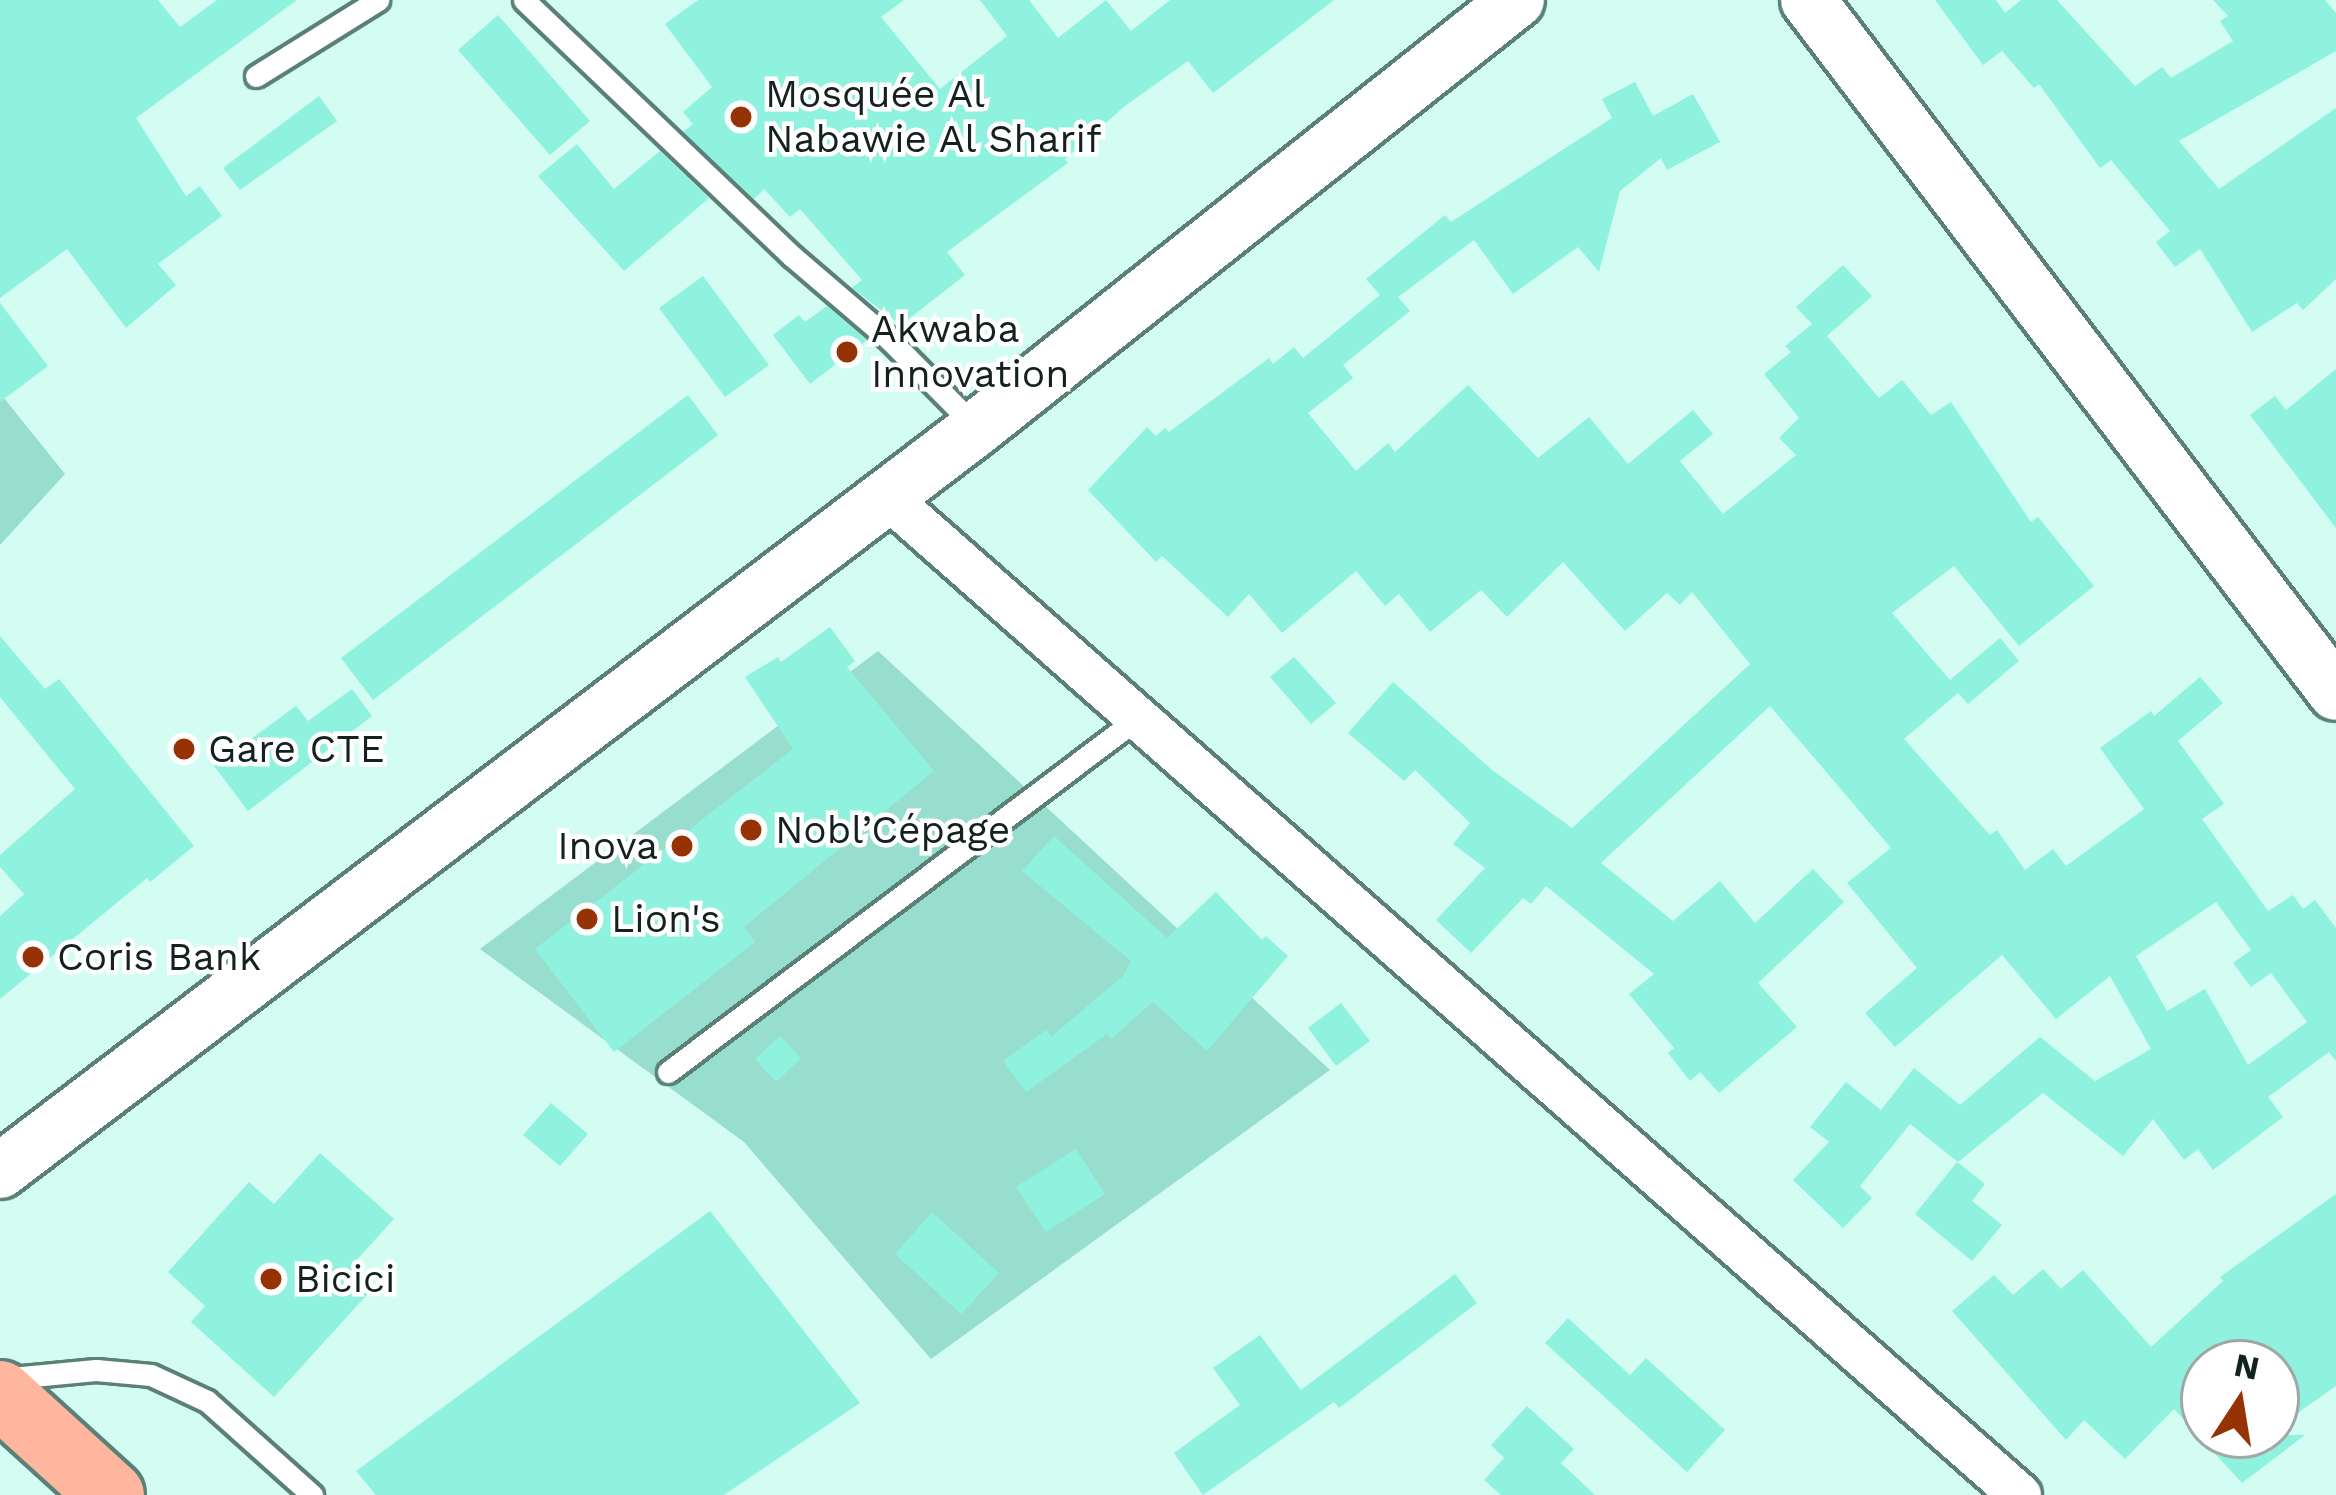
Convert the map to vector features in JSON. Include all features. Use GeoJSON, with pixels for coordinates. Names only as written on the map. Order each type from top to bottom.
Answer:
{"type":"FeatureCollection","features":[{"type":"Feature","properties":{"kind":"highway"},"geometry":{"type":"LineString","coordinates":[[0,1394],[111,1495]]}},
{"type":"Feature","properties":{"kind":"street"},"geometry":{"type":"LineString","coordinates":[[0,1171],[977,428],[1517,0]]}},
{"type":"Feature","properties":{"kind":"street"},"geometry":{"type":"LineString","coordinates":[[1808,0],[2336,692]]}},
{"type":"Feature","properties":{"kind":"street"},"geometry":{"type":"LineString","coordinates":[[887,496],[2020,1495]]}},
{"type":"Feature","properties":{"kind":"lane"},"geometry":{"type":"LineString","coordinates":[[256,76],[378,0]]}},
{"type":"Feature","properties":{"kind":"lane"},"geometry":{"type":"LineString","coordinates":[[524,0],[793,256],[889,339],[977,428]]}},
{"type":"Feature","properties":{"kind":"lane"},"geometry":{"type":"LineString","coordinates":[[668,1072],[1138,718]]}},
{"type":"Feature","properties":{"kind":"lane"},"geometry":{"type":"LineString","coordinates":[[0,1379],[96,1370],[151,1375],[207,1400],[312,1495]]}},
{"type":"Feature","properties":{"kind":"green space"},"geometry":{"type":"Polygon","coordinates":[[[0,393],[65,474],[0,545],[0,393]]]}},
{"type":"Feature","properties":{"kind":"green space"},"geometry":{"type":"Polygon","coordinates":[[[878,651],[1330,1070],[931,1359],[744,1142],[480,949],[878,651]]]}},
{"type":"Feature","properties":{"kind":"building"},"geometry":{"type":"Polygon","coordinates":[[[0,0],[158,0],[180,27],[217,0],[297,0],[136,118],[186,196],[200,186],[222,216],[158,264],[176,285],[126,328],[67,249],[0,298],[0,0]]]}},
{"type":"Feature","properties":{"kind":"building"},"geometry":{"type":"Polygon","coordinates":[[[698,0],[904,0],[881,17],[940,89],[1007,36],[980,0],[1029,0],[1058,38],[1106,0],[1131,31],[1170,0],[1334,0],[1213,93],[1188,61],[1125,106],[1065,159],[1068,163],[947,252],[965,275],[901,325],[852,288],[862,280],[800,209],[790,217],[764,189],[754,199],[683,132],[693,124],[683,112],[712,87],[665,24],[698,0]]]}},
{"type":"Feature","properties":{"kind":"building"},"geometry":{"type":"Polygon","coordinates":[[[1935,0],[1996,0],[2005,13],[2021,0],[2057,0],[2135,86],[2162,67],[2171,78],[2233,41],[2220,21],[2228,16],[2213,0],[2325,0],[2336,13],[2336,51],[2179,141],[2219,189],[2336,108],[2336,279],[2303,310],[2297,303],[2252,332],[2200,249],[2175,267],[2156,242],[2170,231],[2111,160],[2100,168],[2039,84],[2034,88],[2002,51],[1983,65],[1935,0]]]}},
{"type":"Feature","properties":{"kind":"building"},"geometry":{"type":"Polygon","coordinates":[[[498,15],[590,121],[550,155],[458,50],[498,15]]]}},
{"type":"Feature","properties":{"kind":"building"},"geometry":{"type":"Polygon","coordinates":[[[1635,82],[1653,116],[1693,94],[1720,142],[1667,170],[1661,158],[1620,191],[1599,272],[1578,247],[1513,294],[1474,240],[1398,297],[1410,311],[1343,365],[1353,378],[1308,413],[1356,471],[1388,443],[1395,452],[1468,385],[1538,458],[1589,417],[1628,464],[1693,410],[1713,434],[1680,461],[1723,514],[1796,455],[1779,438],[1799,418],[1764,374],[1791,352],[1785,346],[1812,324],[1796,307],[1843,265],[1872,296],[1827,336],[1879,398],[1902,380],[1931,415],[1951,402],[2031,522],[2038,517],[2094,586],[2019,646],[1954,566],[1892,613],[1950,680],[2000,638],[2019,661],[1968,704],[1958,693],[1904,739],[1990,835],[1997,830],[2025,870],[2053,849],[2066,866],[2144,809],[2100,748],[2151,711],[2154,716],[2200,677],[2223,703],[2178,741],[2224,804],[2202,819],[2268,911],[2293,895],[2303,909],[2315,900],[2336,928],[2336,1061],[2329,1052],[2268,1097],[2283,1117],[2213,1170],[2198,1149],[2184,1160],[2153,1119],[2123,1156],[2043,1093],[1958,1162],[1910,1124],[1860,1186],[1872,1198],[1843,1228],[1793,1180],[1829,1142],[1810,1127],[1846,1082],[1881,1110],[1914,1068],[1960,1105],[2040,1037],[2095,1081],[2151,1049],[2110,976],[2056,1019],[2002,955],[1895,1047],[1865,1013],[1917,968],[1847,883],[1891,848],[1770,706],[1601,863],[1673,921],[1720,881],[1755,923],[1813,869],[1844,902],[1758,983],[1797,1027],[1719,1093],[1700,1072],[1690,1081],[1668,1053],[1674,1048],[1629,994],[1654,974],[1546,886],[1531,904],[1523,898],[1471,953],[1436,920],[1485,868],[1453,844],[1470,823],[1415,770],[1404,781],[1348,733],[1393,682],[1492,770],[1572,828],[1750,664],[1692,592],[1680,605],[1667,593],[1625,631],[1563,562],[1507,617],[1481,590],[1430,632],[1399,594],[1385,606],[1356,571],[1282,633],[1249,594],[1228,617],[1162,556],[1156,562],[1088,490],[1147,427],[1156,436],[1165,428],[1169,432],[1269,358],[1273,364],[1294,347],[1303,358],[1380,295],[1366,279],[1445,215],[1451,222],[1612,118],[1602,99],[1635,82]],[[2216,902],[2136,956],[2167,1011],[2205,989],[2248,1065],[2307,1022],[2271,973],[2251,987],[2233,963],[2251,950],[2216,902]]]}},
{"type":"Feature","properties":{"kind":"building"},"geometry":{"type":"Polygon","coordinates":[[[319,96],[337,121],[240,190],[223,168],[319,96]]]}},
{"type":"Feature","properties":{"kind":"building"},"geometry":{"type":"Polygon","coordinates":[[[577,144],[614,189],[660,151],[709,198],[624,271],[538,176],[577,144]]]}},
{"type":"Feature","properties":{"kind":"building"},"geometry":{"type":"Polygon","coordinates":[[[703,276],[769,365],[725,397],[659,308],[703,276]]]}},
{"type":"Feature","properties":{"kind":"building"},"geometry":{"type":"Polygon","coordinates":[[[0,303],[48,366],[0,402],[0,303]]]}},
{"type":"Feature","properties":{"kind":"building"},"geometry":{"type":"Polygon","coordinates":[[[827,306],[867,340],[810,384],[773,335],[799,315],[805,322],[827,306]]]}},
{"type":"Feature","properties":{"kind":"building"},"geometry":{"type":"Polygon","coordinates":[[[2336,369],[2336,528],[2250,415],[2275,396],[2286,410],[2336,369]]]}},
{"type":"Feature","properties":{"kind":"building"},"geometry":{"type":"Polygon","coordinates":[[[688,395],[718,435],[373,700],[341,658],[688,395]]]}},
{"type":"Feature","properties":{"kind":"building"},"geometry":{"type":"Polygon","coordinates":[[[830,627],[855,661],[847,667],[934,771],[744,927],[755,942],[614,1052],[535,949],[793,749],[745,677],[778,657],[781,662],[830,627]]]}},
{"type":"Feature","properties":{"kind":"building"},"geometry":{"type":"Polygon","coordinates":[[[0,636],[45,689],[59,679],[194,846],[150,882],[147,878],[0,999],[0,916],[24,894],[0,867],[0,855],[75,789],[0,697],[0,636]]]}},
{"type":"Feature","properties":{"kind":"building"},"geometry":{"type":"Polygon","coordinates":[[[1294,657],[1336,703],[1311,724],[1270,677],[1294,657]]]}},
{"type":"Feature","properties":{"kind":"building"},"geometry":{"type":"Polygon","coordinates":[[[352,689],[372,716],[248,811],[214,766],[296,706],[308,721],[352,689]]]}},
{"type":"Feature","properties":{"kind":"building"},"geometry":{"type":"Polygon","coordinates":[[[1054,836],[1167,938],[1216,892],[1262,940],[1266,936],[1288,956],[1207,1051],[1153,1002],[1111,1039],[1107,1034],[1026,1092],[1003,1061],[1046,1030],[1051,1037],[1123,976],[1131,961],[1022,871],[1054,836]]]}},
{"type":"Feature","properties":{"kind":"building"},"geometry":{"type":"Polygon","coordinates":[[[1341,1003],[1370,1041],[1336,1066],[1308,1028],[1341,1003]]]}},
{"type":"Feature","properties":{"kind":"building"},"geometry":{"type":"Polygon","coordinates":[[[780,1036],[801,1058],[776,1082],[755,1059],[780,1036]]]}},
{"type":"Feature","properties":{"kind":"building"},"geometry":{"type":"Polygon","coordinates":[[[551,1103],[588,1134],[560,1166],[523,1135],[551,1103]]]}},
{"type":"Feature","properties":{"kind":"building"},"geometry":{"type":"Polygon","coordinates":[[[1076,1149],[1105,1194],[1046,1232],[1016,1187],[1076,1149]]]}},
{"type":"Feature","properties":{"kind":"building","name":"Bicici"},"geometry":{"type":"Polygon","coordinates":[[[320,1153],[394,1219],[352,1265],[375,1286],[274,1397],[191,1322],[205,1306],[168,1272],[249,1182],[274,1204],[320,1153]]]}},
{"type":"Feature","properties":{"kind":"building"},"geometry":{"type":"Polygon","coordinates":[[[1957,1162],[1985,1184],[1972,1201],[2002,1225],[1972,1261],[1915,1214],[1957,1162]]]}},
{"type":"Feature","properties":{"kind":"building"},"geometry":{"type":"Polygon","coordinates":[[[2336,1194],[2336,1386],[2300,1411],[2300,1339],[2180,1339],[2180,1416],[2174,1409],[2125,1459],[2084,1420],[2066,1440],[1952,1311],[1994,1275],[2013,1295],[2043,1269],[2061,1289],[2083,1270],[2151,1347],[2223,1281],[2220,1277],[2336,1194]]]}},
{"type":"Feature","properties":{"kind":"building"},"geometry":{"type":"Polygon","coordinates":[[[710,1211],[860,1403],[724,1495],[376,1495],[356,1471],[710,1211]]]}},
{"type":"Feature","properties":{"kind":"building"},"geometry":{"type":"Polygon","coordinates":[[[932,1212],[999,1273],[961,1314],[895,1254],[932,1212]]]}},
{"type":"Feature","properties":{"kind":"building"},"geometry":{"type":"Polygon","coordinates":[[[1455,1274],[1477,1303],[1339,1408],[1334,1402],[1203,1495],[1174,1453],[1240,1405],[1213,1368],[1260,1335],[1301,1390],[1455,1274]]]}},
{"type":"Feature","properties":{"kind":"building"},"geometry":{"type":"Polygon","coordinates":[[[1568,1318],[1630,1375],[1646,1358],[1725,1430],[1687,1472],[1545,1343],[1568,1318]]]}},
{"type":"Feature","properties":{"kind":"building"},"geometry":{"type":"Polygon","coordinates":[[[1527,1406],[1574,1449],[1561,1463],[1595,1495],[1501,1495],[1484,1480],[1504,1458],[1491,1445],[1527,1406]]]}},
{"type":"Feature","properties":{"kind":"building"},"geometry":{"type":"Polygon","coordinates":[[[2220,1459],[2274,1459],[2242,1483],[2220,1459]]]}},
{"type":"Feature","properties":{"kind":"place","name":"Mosquée Al Nabawie Al Sharif"},"geometry":{"type":"Point","coordinates":[741,117]}},
{"type":"Feature","properties":{"kind":"place","name":"Akwaba Innovation"},"geometry":{"type":"Point","coordinates":[847,352]}},
{"type":"Feature","properties":{"kind":"place","name":"Gare CTE"},"geometry":{"type":"Point","coordinates":[184,749]}},
{"type":"Feature","properties":{"kind":"place","name":"Nobl’Cépage"},"geometry":{"type":"Point","coordinates":[751,830]}},
{"type":"Feature","properties":{"kind":"place","name":"Inova"},"geometry":{"type":"Point","coordinates":[682,846]}},
{"type":"Feature","properties":{"kind":"place","name":"Lion's"},"geometry":{"type":"Point","coordinates":[587,919]}},
{"type":"Feature","properties":{"kind":"place","name":"Coris Bank"},"geometry":{"type":"Point","coordinates":[33,957]}},
{"type":"Feature","properties":{"kind":"place","name":"Bicici"},"geometry":{"type":"Point","coordinates":[271,1279]}}]}
